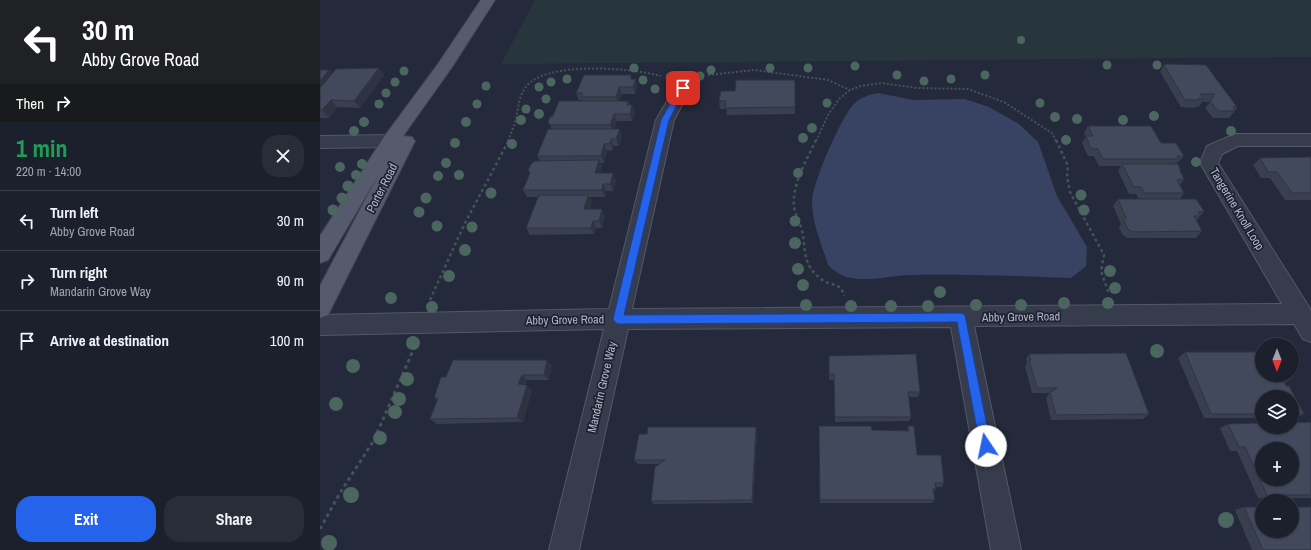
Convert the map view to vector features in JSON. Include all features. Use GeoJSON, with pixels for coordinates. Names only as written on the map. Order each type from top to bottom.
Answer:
{"type":"FeatureCollection","features":[{"type":"Feature","properties":{"kind":"main road","name":"Porter Road"},"geometry":{"type":"LineString","coordinates":[[320,254],[390,142],[444,67],[488,0]]}},
{"type":"Feature","properties":{"kind":"main road","name":"Porter Road"},"geometry":{"type":"LineString","coordinates":[[320,308],[444,67]]}},
{"type":"Feature","properties":{"kind":"street","name":"Mandarin Grove Way"},"geometry":{"type":"LineString","coordinates":[[564,550],[665,120],[683,88]]}},
{"type":"Feature","properties":{"kind":"street","name":"Tangerine Knoll Loop"},"geometry":{"type":"LineString","coordinates":[[1306,323],[1209,163],[1214,150],[1236,140],[1311,140]]}},
{"type":"Feature","properties":{"kind":"street"},"geometry":{"type":"LineString","coordinates":[[320,142],[390,142]]}},
{"type":"Feature","properties":{"kind":"street"},"geometry":{"type":"LineString","coordinates":[[961,318],[1006,550]]}},
{"type":"Feature","properties":{"kind":"street","name":"Abby Grove Road"},"geometry":{"type":"LineString","coordinates":[[320,325],[357,323],[618,319],[961,318],[1306,323]]}},
{"type":"Feature","properties":{"kind":"path"},"geometry":{"type":"LineString","coordinates":[[430,301],[475,202],[498,163],[512,131],[518,112],[519,98],[525,88],[535,78],[547,74],[588,69],[626,68],[661,76]]}},
{"type":"Feature","properties":{"kind":"path"},"geometry":{"type":"LineString","coordinates":[[708,75],[754,70],[828,80],[850,90]]}},
{"type":"Feature","properties":{"kind":"path"},"geometry":{"type":"LineString","coordinates":[[844,298],[843,290],[839,286],[822,280],[806,262],[803,234],[794,207],[798,180],[806,159],[828,115],[839,99],[850,90],[861,86],[882,83],[917,88],[968,89],[1004,102],[1053,134],[1068,166],[1067,177],[1070,192],[1076,207],[1101,247],[1104,255],[1101,271],[1110,296]]}},
{"type":"Feature","properties":{"kind":"path"},"geometry":{"type":"LineString","coordinates":[[320,529],[374,440],[415,346]]}},
{"type":"Feature","properties":{"kind":"shaded area"},"geometry":{"type":"Polygon","coordinates":[[[535,0],[1311,0],[1311,57],[501,64],[535,0]]]}},
{"type":"Feature","properties":{"kind":"water"},"geometry":{"type":"Polygon","coordinates":[[[878,93],[914,100],[965,99],[989,107],[1019,124],[1038,142],[1057,196],[1087,247],[1086,266],[1071,278],[992,275],[904,275],[874,279],[860,279],[845,276],[830,267],[815,226],[812,210],[813,193],[828,151],[848,111],[859,100],[878,93]]]}},
{"type":"Feature","properties":{"kind":"building"},"geometry":{"type":"Polygon","coordinates":[[[1164,65],[1206,65],[1237,107],[1233,107],[1235,111],[1218,111],[1210,101],[1215,94],[1200,94],[1204,100],[1199,98],[1200,100],[1185,100],[1164,65]]]}},
{"type":"Feature","properties":{"kind":"building"},"geometry":{"type":"Polygon","coordinates":[[[379,68],[354,101],[331,100],[320,111],[320,88],[336,69],[379,68]]]}},
{"type":"Feature","properties":{"kind":"building"},"geometry":{"type":"Polygon","coordinates":[[[320,70],[329,70],[320,81],[320,70]]]}},
{"type":"Feature","properties":{"kind":"building"},"geometry":{"type":"Polygon","coordinates":[[[584,75],[631,75],[631,79],[636,79],[633,87],[619,87],[616,97],[581,97],[583,93],[576,93],[584,75]]]}},
{"type":"Feature","properties":{"kind":"building"},"geometry":{"type":"Polygon","coordinates":[[[736,80],[795,80],[795,107],[725,108],[726,101],[719,101],[721,91],[735,91],[736,80]]]}},
{"type":"Feature","properties":{"kind":"building"},"geometry":{"type":"Polygon","coordinates":[[[559,101],[628,101],[627,105],[632,105],[630,114],[614,114],[610,125],[550,125],[548,122],[550,117],[553,116],[559,101]]]}},
{"type":"Feature","properties":{"kind":"building"},"geometry":{"type":"Polygon","coordinates":[[[1088,126],[1151,126],[1161,143],[1176,143],[1184,156],[1177,156],[1179,159],[1103,159],[1098,149],[1091,149],[1086,136],[1093,136],[1088,126]]]}},
{"type":"Feature","properties":{"kind":"building"},"geometry":{"type":"Polygon","coordinates":[[[548,129],[620,129],[616,139],[611,139],[610,143],[604,144],[601,156],[537,156],[548,129]]]}},
{"type":"Feature","properties":{"kind":"building"},"geometry":{"type":"Polygon","coordinates":[[[1311,157],[1311,193],[1292,193],[1277,172],[1268,172],[1260,158],[1311,157]]]}},
{"type":"Feature","properties":{"kind":"building"},"geometry":{"type":"Polygon","coordinates":[[[599,160],[595,173],[613,173],[610,184],[603,184],[602,190],[523,190],[530,173],[528,170],[531,164],[535,161],[599,160]]]}},
{"type":"Feature","properties":{"kind":"building"},"geometry":{"type":"Polygon","coordinates":[[[1122,164],[1178,164],[1184,179],[1177,180],[1184,193],[1144,193],[1141,187],[1134,187],[1122,164]]]}},
{"type":"Feature","properties":{"kind":"building"},"geometry":{"type":"Polygon","coordinates":[[[539,195],[588,195],[584,209],[602,209],[599,221],[593,221],[591,228],[526,228],[539,195]]]}},
{"type":"Feature","properties":{"kind":"building"},"geometry":{"type":"Polygon","coordinates":[[[1118,199],[1196,199],[1204,211],[1198,212],[1201,216],[1194,216],[1202,231],[1132,232],[1127,228],[1124,220],[1126,218],[1118,199]]]}},
{"type":"Feature","properties":{"kind":"building"},"geometry":{"type":"Polygon","coordinates":[[[1185,352],[1255,352],[1255,382],[1285,382],[1286,386],[1289,386],[1291,390],[1255,390],[1255,414],[1211,414],[1185,352]]]}},
{"type":"Feature","properties":{"kind":"building"},"geometry":{"type":"Polygon","coordinates":[[[1126,353],[1149,414],[1056,415],[1050,393],[1057,388],[1037,388],[1029,360],[1031,360],[1029,354],[1126,353]]]}},
{"type":"Feature","properties":{"kind":"building"},"geometry":{"type":"Polygon","coordinates":[[[916,354],[920,392],[908,392],[911,417],[835,417],[834,374],[829,374],[829,356],[916,354]]]}},
{"type":"Feature","properties":{"kind":"building"},"geometry":{"type":"Polygon","coordinates":[[[453,360],[547,360],[544,375],[522,375],[518,384],[527,385],[517,418],[430,419],[438,398],[434,398],[441,377],[446,377],[453,360]]]}},
{"type":"Feature","properties":{"kind":"building"},"geometry":{"type":"Polygon","coordinates":[[[1299,405],[1304,414],[1299,414],[1299,405]]]}},
{"type":"Feature","properties":{"kind":"building"},"geometry":{"type":"Polygon","coordinates":[[[1311,422],[1311,495],[1267,494],[1263,486],[1299,486],[1299,442],[1255,442],[1255,469],[1245,447],[1239,447],[1228,424],[1255,423],[1255,434],[1299,434],[1299,423],[1311,422]]]}},
{"type":"Feature","properties":{"kind":"building"},"geometry":{"type":"Polygon","coordinates":[[[819,426],[871,426],[872,430],[909,431],[908,426],[914,426],[917,455],[941,455],[944,483],[935,483],[936,489],[933,489],[935,500],[820,500],[819,426]]]}},
{"type":"Feature","properties":{"kind":"building"},"geometry":{"type":"Polygon","coordinates":[[[648,427],[756,427],[752,500],[651,501],[655,467],[665,460],[634,460],[639,434],[647,434],[648,427]]]}},
{"type":"Feature","properties":{"kind":"building"},"geometry":{"type":"Polygon","coordinates":[[[1244,507],[1255,507],[1255,532],[1244,507]]]}},
{"type":"Feature","properties":{"kind":"building"},"geometry":{"type":"Polygon","coordinates":[[[1299,507],[1311,507],[1311,550],[1263,550],[1258,538],[1299,538],[1299,507]]]}},
{"type":"Feature","properties":{"kind":"route"},"geometry":{"type":"LineString","coordinates":[[683,88],[665,120],[618,319],[961,318],[986,446]]}}]}
